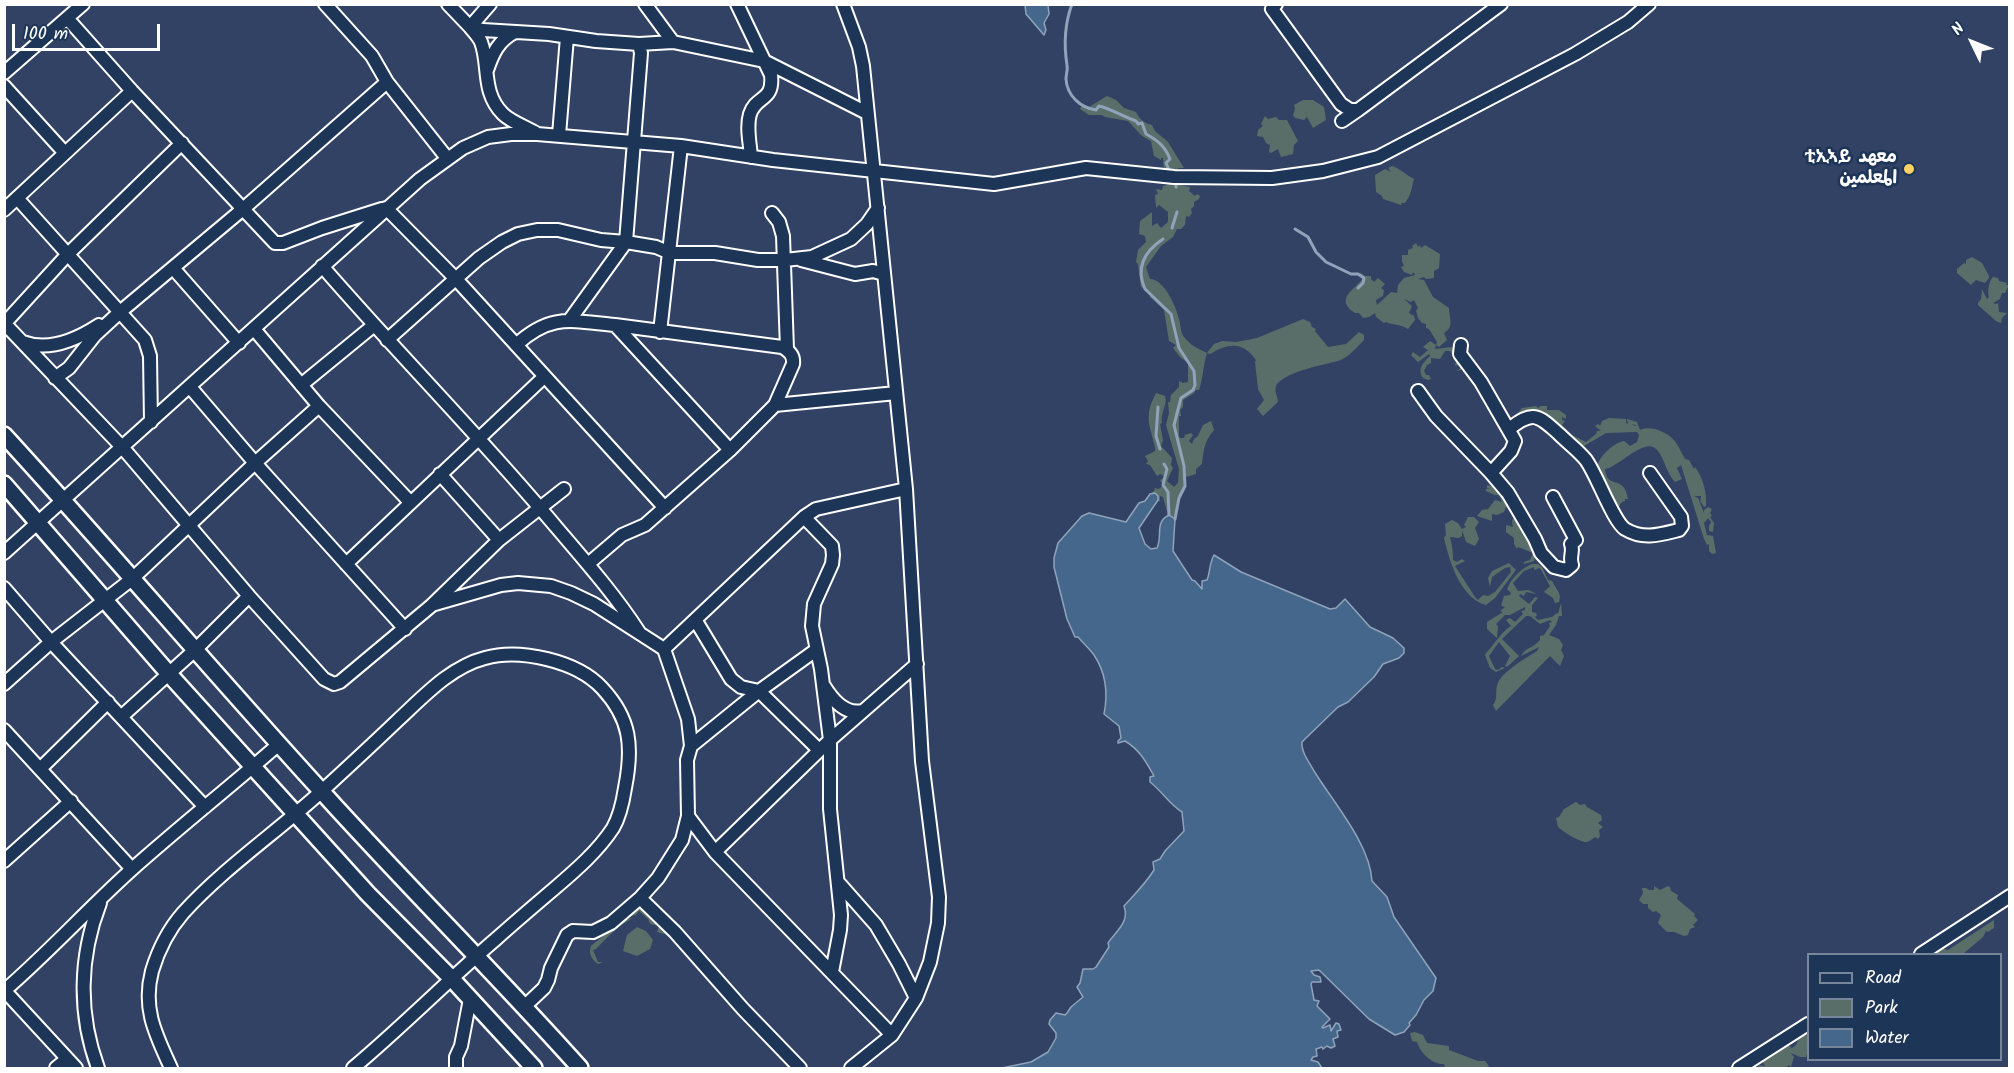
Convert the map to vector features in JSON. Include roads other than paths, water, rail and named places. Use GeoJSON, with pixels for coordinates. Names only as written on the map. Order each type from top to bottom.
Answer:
{"type":"FeatureCollection","features":[{"type":"Feature","properties":{"kind":"main road"},"geometry":{"type":"LineString","coordinates":[[4,435],[321,792],[394,872],[525,1006],[580,1068]]}},
{"type":"Feature","properties":{"kind":"main road"},"geometry":{"type":"LineString","coordinates":[[4,484],[169,674],[368,894],[452,979],[534,1068]]}},
{"type":"Feature","properties":{"kind":"street"},"geometry":{"type":"LineString","coordinates":[[4,73],[82,4]]}},
{"type":"Feature","properties":{"kind":"street"},"geometry":{"type":"LineString","coordinates":[[325,4],[372,56],[387,82],[447,158]]}},
{"type":"Feature","properties":{"kind":"street"},"geometry":{"type":"LineString","coordinates":[[448,4],[480,40],[485,74],[492,97],[500,111],[537,134]]}},
{"type":"Feature","properties":{"kind":"street"},"geometry":{"type":"LineString","coordinates":[[470,27],[490,4]]}},
{"type":"Feature","properties":{"kind":"street"},"geometry":{"type":"LineString","coordinates":[[645,4],[673,42]]}},
{"type":"Feature","properties":{"kind":"street"},"geometry":{"type":"LineString","coordinates":[[737,4],[771,75],[772,85],[769,94],[752,110],[749,116],[751,157]]}},
{"type":"Feature","properties":{"kind":"street"},"geometry":{"type":"LineString","coordinates":[[843,4],[859,47],[863,66],[906,489],[922,761],[939,897],[938,923],[930,962],[916,998],[892,1035],[851,1068]]}},
{"type":"Feature","properties":{"kind":"street"},"geometry":{"type":"LineString","coordinates":[[1276,4],[1272,9],[1341,104],[1350,110],[1358,110]]}},
{"type":"Feature","properties":{"kind":"street"},"geometry":{"type":"LineString","coordinates":[[1477,4],[1485,16]]}},
{"type":"Feature","properties":{"kind":"street"},"geometry":{"type":"LineString","coordinates":[[1342,121],[1501,4]]}},
{"type":"Feature","properties":{"kind":"street"},"geometry":{"type":"LineString","coordinates":[[4,553],[123,448],[386,208],[447,158],[488,137],[511,134],[559,135],[681,146],[751,157],[994,184],[1086,168],[1174,177],[1272,178],[1323,171],[1378,157],[1575,54],[1628,22],[1649,4]]}},
{"type":"Feature","properties":{"kind":"street"},"geometry":{"type":"LineString","coordinates":[[67,18],[272,241],[278,244],[386,208]]}},
{"type":"Feature","properties":{"kind":"street"},"geometry":{"type":"LineString","coordinates":[[470,27],[639,44],[673,42],[764,61],[867,113]]}},
{"type":"Feature","properties":{"kind":"street"},"geometry":{"type":"LineString","coordinates":[[485,74],[500,42],[516,32]]}},
{"type":"Feature","properties":{"kind":"street"},"geometry":{"type":"LineString","coordinates":[[559,135],[567,37]]}},
{"type":"Feature","properties":{"kind":"street"},"geometry":{"type":"LineString","coordinates":[[569,321],[626,242],[641,53],[639,44]]}},
{"type":"Feature","properties":{"kind":"street"},"geometry":{"type":"LineString","coordinates":[[55,378],[69,368],[95,335],[120,312],[243,209],[387,82]]}},
{"type":"Feature","properties":{"kind":"street"},"geometry":{"type":"LineString","coordinates":[[4,86],[64,153]]}},
{"type":"Feature","properties":{"kind":"street"},"geometry":{"type":"LineString","coordinates":[[4,210],[132,91]]}},
{"type":"Feature","properties":{"kind":"street"},"geometry":{"type":"LineString","coordinates":[[182,143],[68,254],[5,323],[123,448],[249,596],[324,679],[333,684],[340,682],[431,606],[499,540],[564,489]]}},
{"type":"Feature","properties":{"kind":"street"},"geometry":{"type":"LineString","coordinates":[[660,332],[681,146]]}},
{"type":"Feature","properties":{"kind":"street"},"geometry":{"type":"LineString","coordinates":[[17,198],[145,340],[150,356],[151,422]]}},
{"type":"Feature","properties":{"kind":"street"},"geometry":{"type":"LineString","coordinates":[[386,208],[456,279],[665,508]]}},
{"type":"Feature","properties":{"kind":"street"},"geometry":{"type":"LineString","coordinates":[[387,340],[479,258],[518,234],[537,230],[558,230],[601,240],[656,247],[669,253],[715,253],[758,260],[791,259],[812,257],[851,239],[867,224],[878,208]]}},
{"type":"Feature","properties":{"kind":"street"},"geometry":{"type":"LineString","coordinates":[[772,213],[782,230],[791,259],[786,349]]}},
{"type":"Feature","properties":{"kind":"street"},"geometry":{"type":"LineString","coordinates":[[791,259],[855,274],[873,271],[884,274]]}},
{"type":"Feature","properties":{"kind":"street"},"geometry":{"type":"LineString","coordinates":[[322,266],[373,326],[480,439],[540,507],[622,606],[641,636]]}},
{"type":"Feature","properties":{"kind":"street"},"geometry":{"type":"LineString","coordinates":[[173,268],[239,343]]}},
{"type":"Feature","properties":{"kind":"street"},"geometry":{"type":"LineString","coordinates":[[22,342],[33,346],[58,345],[88,333],[120,312]]}},
{"type":"Feature","properties":{"kind":"street"},"geometry":{"type":"LineString","coordinates":[[516,345],[539,327],[569,321],[782,347],[793,358],[793,364],[775,405],[730,450],[665,508],[645,525],[617,538],[588,564]]}},
{"type":"Feature","properties":{"kind":"street"},"geometry":{"type":"LineString","coordinates":[[615,325],[730,450]]}},
{"type":"Feature","properties":{"kind":"street"},"geometry":{"type":"LineString","coordinates":[[301,385],[373,326]]}},
{"type":"Feature","properties":{"kind":"street"},"geometry":{"type":"LineString","coordinates":[[254,329],[320,406],[411,502]]}},
{"type":"Feature","properties":{"kind":"street"},"geometry":{"type":"LineString","coordinates":[[1461,345],[1460,354],[1481,382],[1515,441],[1515,444],[1491,472]]}},
{"type":"Feature","properties":{"kind":"street"},"geometry":{"type":"LineString","coordinates":[[346,564],[544,377]]}},
{"type":"Feature","properties":{"kind":"street"},"geometry":{"type":"LineString","coordinates":[[190,387],[255,464],[405,628]]}},
{"type":"Feature","properties":{"kind":"street"},"geometry":{"type":"LineString","coordinates":[[1418,390],[1436,416],[1491,472],[1519,511],[1541,553],[1554,567],[1566,570],[1572,565],[1571,544],[1576,540],[1553,497]]}},
{"type":"Feature","properties":{"kind":"street"},"geometry":{"type":"LineString","coordinates":[[775,405],[896,393]]}},
{"type":"Feature","properties":{"kind":"street"},"geometry":{"type":"LineString","coordinates":[[4,684],[51,642],[132,579],[320,406]]}},
{"type":"Feature","properties":{"kind":"street"},"geometry":{"type":"LineString","coordinates":[[1509,429],[1529,416],[1538,417],[1586,459],[1614,517],[1623,528],[1641,536],[1678,530],[1682,526],[1681,517],[1650,473]]}},
{"type":"Feature","properties":{"kind":"street"},"geometry":{"type":"LineString","coordinates":[[440,474],[499,540]]}},
{"type":"Feature","properties":{"kind":"street"},"geometry":{"type":"LineString","coordinates":[[664,649],[804,517],[823,506],[906,489]]}},
{"type":"Feature","properties":{"kind":"street"},"geometry":{"type":"LineString","coordinates":[[804,517],[832,546],[833,555],[832,564],[814,604],[812,626],[823,683],[830,740],[830,809],[841,915],[832,972]]}},
{"type":"Feature","properties":{"kind":"street"},"geometry":{"type":"LineString","coordinates":[[431,606],[501,585],[531,583],[552,586],[594,604],[664,649],[688,719],[691,746],[687,760],[688,816],[682,840],[658,878],[640,898],[611,923],[600,930],[583,933],[573,931],[567,935],[544,988],[525,1006]]}},
{"type":"Feature","properties":{"kind":"street"},"geometry":{"type":"LineString","coordinates":[[4,588],[51,642],[205,807]]}},
{"type":"Feature","properties":{"kind":"street"},"geometry":{"type":"LineString","coordinates":[[122,716],[195,650],[249,596]]}},
{"type":"Feature","properties":{"kind":"street"},"geometry":{"type":"LineString","coordinates":[[696,621],[731,679],[741,687],[759,691],[819,750]]}},
{"type":"Feature","properties":{"kind":"street"},"geometry":{"type":"LineString","coordinates":[[691,746],[759,691],[816,650]]}},
{"type":"Feature","properties":{"kind":"street"},"geometry":{"type":"LineString","coordinates":[[171,1068],[152,1025],[148,997],[152,971],[168,934],[182,915],[230,869],[321,792],[426,694],[468,664],[488,657],[525,656],[560,662],[586,673],[615,702],[624,719],[630,744],[630,761],[623,801],[615,825],[603,842],[579,867],[353,1068]]}},
{"type":"Feature","properties":{"kind":"street"},"geometry":{"type":"LineString","coordinates":[[715,852],[819,750],[917,664]]}},
{"type":"Feature","properties":{"kind":"street"},"geometry":{"type":"LineString","coordinates":[[823,683],[829,694],[845,710],[856,713],[862,711]]}},
{"type":"Feature","properties":{"kind":"street"},"geometry":{"type":"LineString","coordinates":[[40,769],[108,702]]}},
{"type":"Feature","properties":{"kind":"street"},"geometry":{"type":"LineString","coordinates":[[4,730],[132,870]]}},
{"type":"Feature","properties":{"kind":"street"},"geometry":{"type":"LineString","coordinates":[[56,1068],[72,1064],[5,990],[54,947],[102,896],[279,744]]}},
{"type":"Feature","properties":{"kind":"street"},"geometry":{"type":"LineString","coordinates":[[5,858],[70,801]]}},
{"type":"Feature","properties":{"kind":"street"},"geometry":{"type":"LineString","coordinates":[[688,816],[715,852],[892,1035]]}},
{"type":"Feature","properties":{"kind":"street"},"geometry":{"type":"LineString","coordinates":[[838,882],[876,925],[916,998]]}},
{"type":"Feature","properties":{"kind":"street"},"geometry":{"type":"LineString","coordinates":[[98,1068],[91,1051],[84,1018],[83,987],[85,951],[102,896]]}},
{"type":"Feature","properties":{"kind":"street"},"geometry":{"type":"LineString","coordinates":[[1924,953],[2010,896]]}},
{"type":"Feature","properties":{"kind":"street"},"geometry":{"type":"LineString","coordinates":[[640,898],[675,932],[743,1009],[800,1068]]}},
{"type":"Feature","properties":{"kind":"street"},"geometry":{"type":"LineString","coordinates":[[456,1068],[456,1057],[461,1046],[470,999]]}},
{"type":"Feature","properties":{"kind":"street"},"geometry":{"type":"LineString","coordinates":[[1739,1068],[1807,1025]]}},
{"type":"Feature","properties":{"kind":"water"},"geometry":{"type":"Polygon","coordinates":[[[1025,5],[1048,5],[1049,14],[1044,23],[1046,30],[1044,35],[1026,14],[1025,5]]]}},
{"type":"Feature","properties":{"kind":"water"},"geometry":{"type":"Polygon","coordinates":[[[1155,493],[1158,500],[1139,528],[1145,544],[1151,549],[1157,548],[1162,521],[1169,515],[1175,519],[1173,551],[1192,580],[1202,589],[1202,581],[1207,580],[1214,555],[1241,572],[1330,609],[1336,608],[1345,599],[1370,627],[1393,638],[1404,648],[1404,653],[1399,658],[1383,664],[1374,677],[1348,702],[1338,707],[1302,742],[1302,746],[1314,771],[1358,838],[1370,867],[1372,881],[1387,897],[1394,917],[1436,978],[1433,991],[1424,1000],[1409,1023],[1410,1025],[1404,1032],[1395,1035],[1369,1019],[1319,970],[1311,971],[1320,977],[1321,982],[1311,984],[1314,1000],[1319,1001],[1317,1006],[1330,1019],[1322,1027],[1330,1025],[1331,1031],[1336,1023],[1339,1024],[1341,1030],[1337,1031],[1338,1037],[1333,1039],[1335,1046],[1316,1049],[1317,1056],[1311,1060],[1318,1062],[1322,1068],[1002,1068],[1031,1062],[1048,1052],[1056,1038],[1056,1033],[1049,1024],[1050,1020],[1056,1013],[1065,1015],[1083,997],[1077,987],[1083,969],[1096,967],[1109,947],[1108,943],[1124,922],[1124,906],[1151,875],[1154,870],[1153,862],[1160,859],[1184,831],[1182,812],[1150,782],[1150,777],[1154,776],[1142,757],[1125,741],[1118,743],[1121,738],[1119,726],[1104,714],[1106,691],[1101,669],[1092,653],[1078,637],[1075,637],[1067,619],[1054,567],[1058,543],[1082,516],[1089,513],[1126,522],[1139,503],[1145,501],[1150,494],[1155,493]]]}},
{"type":"Feature","properties":{"kind":"waterway"},"geometry":{"type":"LineString","coordinates":[[1072,4],[1065,42],[1066,79],[1069,91],[1085,107],[1096,110],[1099,106],[1136,121],[1138,124],[1142,123],[1146,134],[1166,150],[1170,159],[1166,163],[1170,172]]}},
{"type":"Feature","properties":{"kind":"waterway"},"geometry":{"type":"LineString","coordinates":[[1172,228],[1177,212]]}},
{"type":"Feature","properties":{"kind":"waterway"},"geometry":{"type":"LineString","coordinates":[[1295,229],[1308,237],[1316,252],[1326,262],[1364,278],[1358,288]]}},
{"type":"Feature","properties":{"kind":"waterway"},"geometry":{"type":"LineString","coordinates":[[1163,239],[1147,254],[1142,267],[1142,281],[1145,289],[1171,314],[1179,348],[1194,371],[1195,385],[1193,390],[1181,398],[1174,425],[1184,466],[1185,486],[1179,498],[1175,519]]}},
{"type":"Feature","properties":{"kind":"waterway"},"geometry":{"type":"LineString","coordinates":[[1158,407],[1156,436],[1160,449]]}},
{"type":"Feature","properties":{"kind":"waterway"},"geometry":{"type":"LineString","coordinates":[[1164,464],[1167,469],[1163,485],[1168,492],[1169,515]]}},
{"type":"Feature","properties":{"kind":"place","name":"ቲኢኣይ معهد المعلمين"},"geometry":{"type":"Point","coordinates":[1909,169]}}]}
